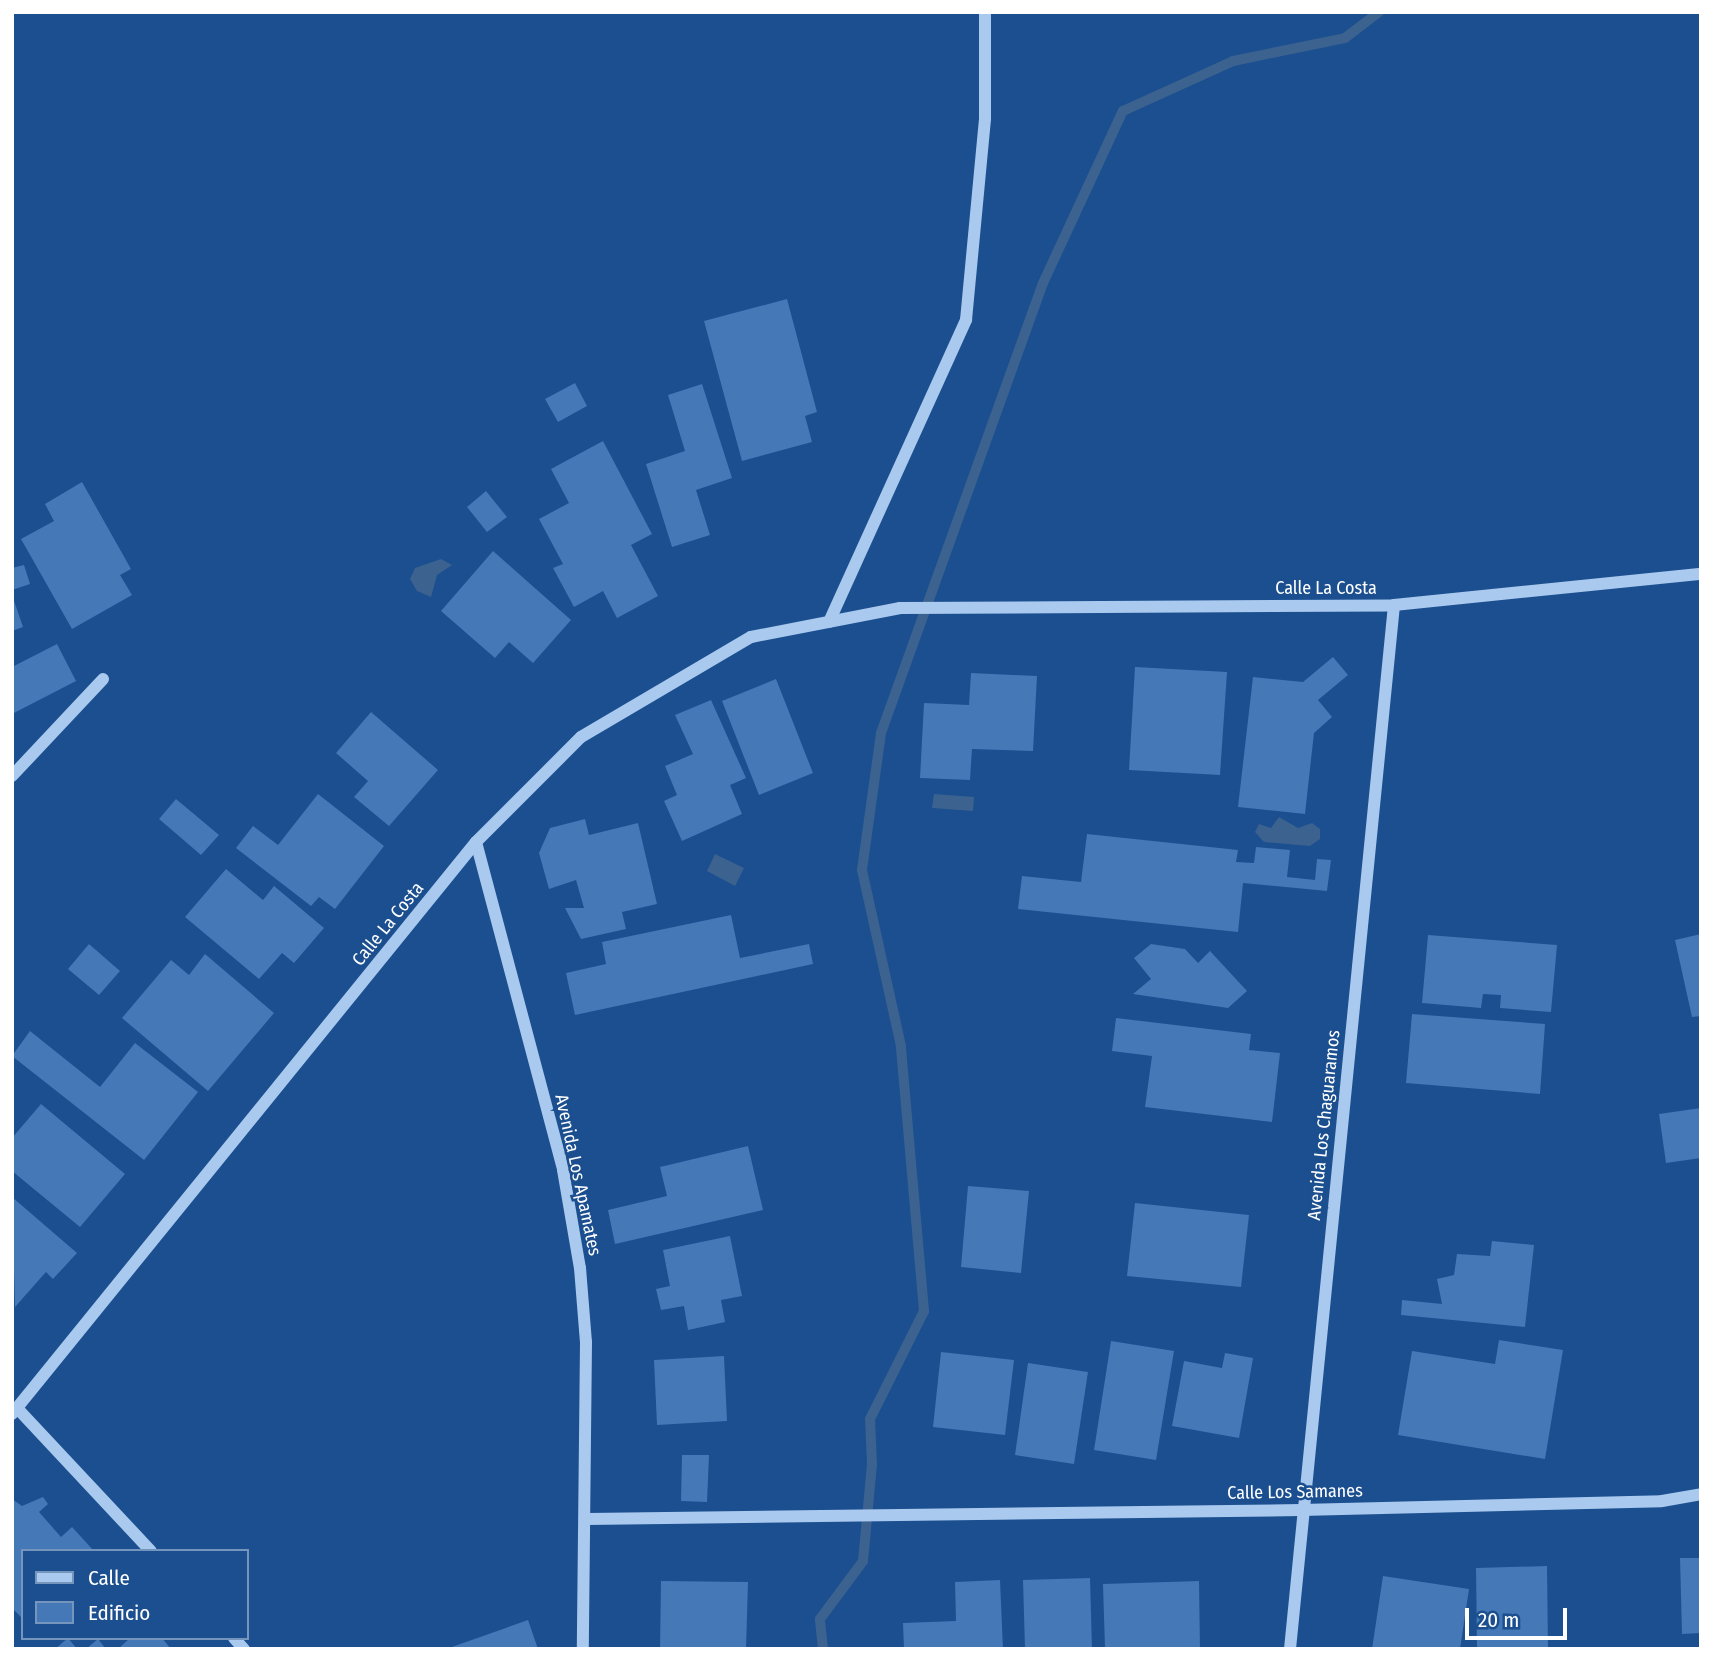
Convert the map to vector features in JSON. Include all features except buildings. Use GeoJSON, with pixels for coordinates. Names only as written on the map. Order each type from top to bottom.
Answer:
{"type":"FeatureCollection","features":[{"type":"Feature","properties":{"kind":"street"},"geometry":{"type":"LineString","coordinates":[[829,622],[966,320],[985,119],[985,12]]}},
{"type":"Feature","properties":{"kind":"street","name":"Calle La Costa"},"geometry":{"type":"LineString","coordinates":[[15,1411],[477,842],[581,737],[751,637],[900,608],[1394,605],[1700,578]]}},
{"type":"Feature","properties":{"kind":"street","name":"Avenida Los Chaguaramos"},"geometry":{"type":"LineString","coordinates":[[1290,1649],[1301,1510],[1394,605]]}},
{"type":"Feature","properties":{"kind":"street"},"geometry":{"type":"LineString","coordinates":[[12,776],[103,679]]}},
{"type":"Feature","properties":{"kind":"street","name":"Avenida Los Apamates"},"geometry":{"type":"LineString","coordinates":[[477,842],[573,1222],[586,1342],[587,1519],[583,1649]]}},
{"type":"Feature","properties":{"kind":"street"},"geometry":{"type":"LineString","coordinates":[[15,1411],[149,1549]]}},
{"type":"Feature","properties":{"kind":"street","name":"Calle Los Samanes"},"geometry":{"type":"LineString","coordinates":[[587,1519],[1301,1510],[1662,1501],[1701,1494]]}},
{"type":"Feature","properties":{"kind":"water"},"geometry":{"type":"Polygon","coordinates":[[[441,559],[452,565],[437,575],[431,597],[417,591],[410,579],[415,568],[441,559]]]}},
{"type":"Feature","properties":{"kind":"water"},"geometry":{"type":"Polygon","coordinates":[[[934,794],[974,797],[973,811],[932,808],[934,794]]]}},
{"type":"Feature","properties":{"kind":"water"},"geometry":{"type":"Polygon","coordinates":[[[1279,817],[1298,828],[1312,823],[1320,829],[1320,839],[1310,846],[1264,842],[1255,832],[1259,824],[1271,828],[1279,817]]]}},
{"type":"Feature","properties":{"kind":"water"},"geometry":{"type":"Polygon","coordinates":[[[715,854],[744,868],[735,886],[707,871],[715,854]]]}},
{"type":"Feature","properties":{"kind":"waterway"},"geometry":{"type":"LineString","coordinates":[[823,1649],[820,1619],[863,1561],[872,1464],[870,1419],[924,1311],[901,1046],[862,870],[881,733],[1043,283],[1123,111],[1233,61],[1345,38],[1379,12]]}}]}
